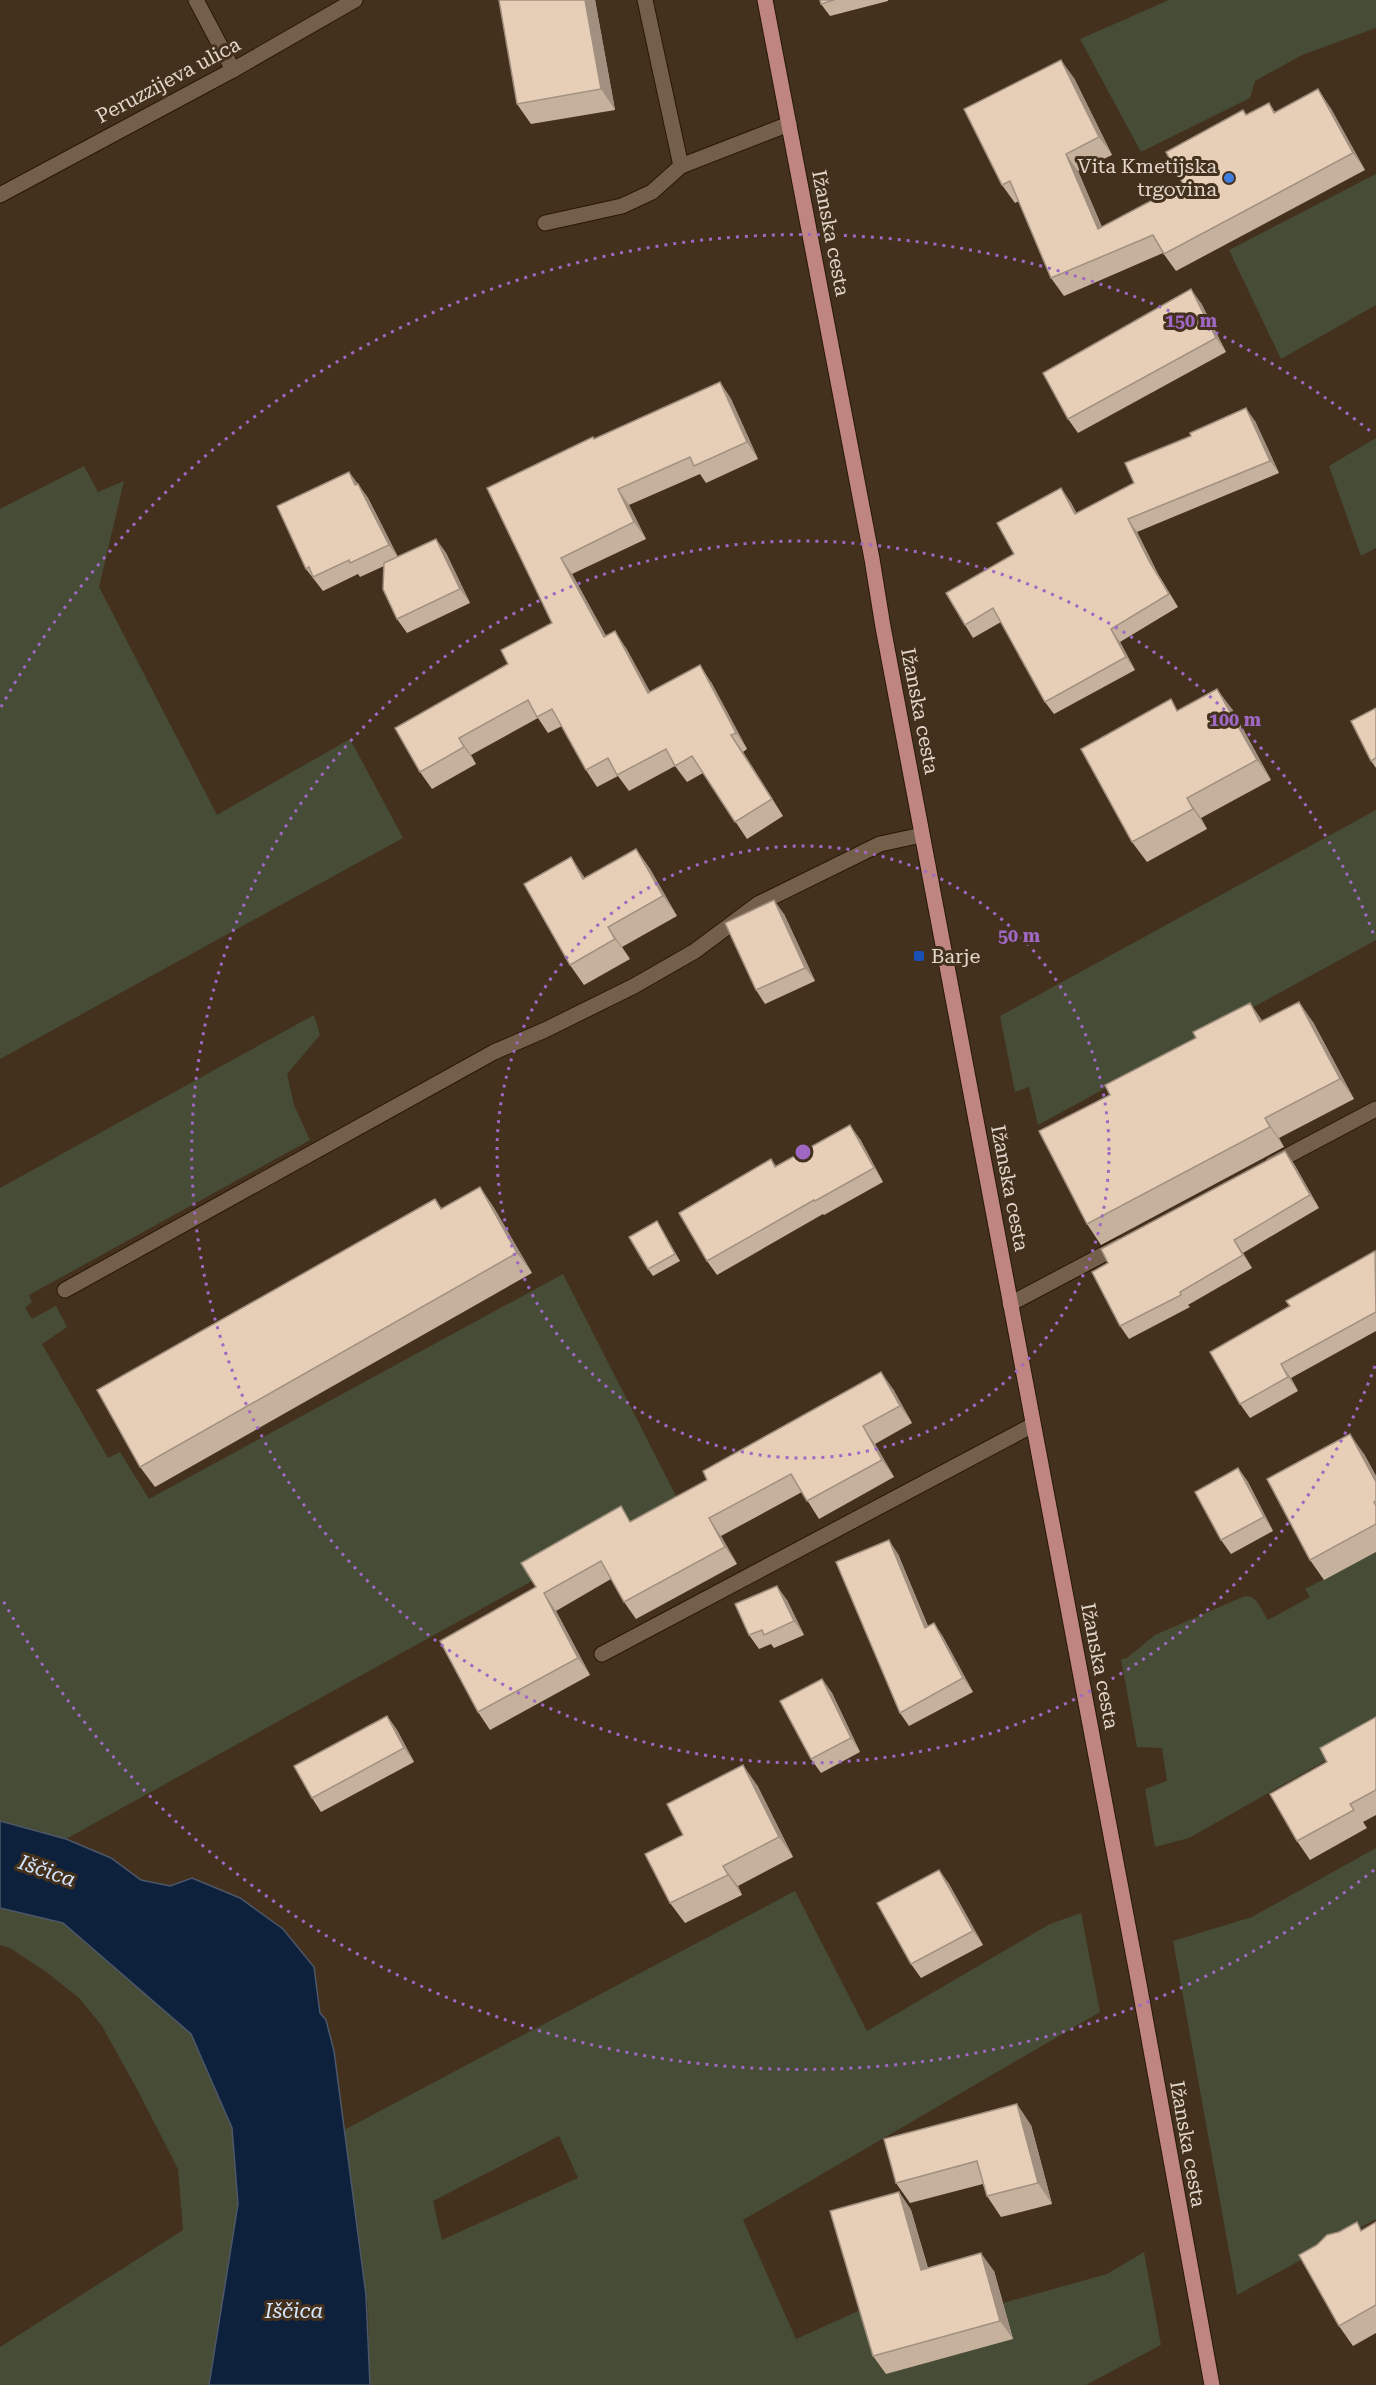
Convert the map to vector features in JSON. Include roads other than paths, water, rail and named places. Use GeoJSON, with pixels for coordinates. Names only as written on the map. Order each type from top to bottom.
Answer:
{"type":"FeatureCollection","features":[{"type":"Feature","properties":{"kind":"main road","name":"Ižanska cesta"},"geometry":{"type":"LineString","coordinates":[[765,0],[872,559],[1212,2385]]}},
{"type":"Feature","properties":{"kind":"street"},"geometry":{"type":"LineString","coordinates":[[196,0],[233,70]]}},
{"type":"Feature","properties":{"kind":"street","name":"Peruzzijeva ulica"},"geometry":{"type":"LineString","coordinates":[[0,195],[233,70],[355,0]]}},
{"type":"Feature","properties":{"kind":"street"},"geometry":{"type":"LineString","coordinates":[[645,0],[681,166]]}},
{"type":"Feature","properties":{"kind":"street"},"geometry":{"type":"LineString","coordinates":[[545,223],[622,206],[652,192],[681,166],[789,124]]}},
{"type":"Feature","properties":{"kind":"street"},"geometry":{"type":"LineString","coordinates":[[65,1290],[494,1052],[545,1030],[634,986],[695,951],[758,904],[880,844],[922,835]]}},
{"type":"Feature","properties":{"kind":"street"},"geometry":{"type":"LineString","coordinates":[[1260,1171],[1376,1109]]}},
{"type":"Feature","properties":{"kind":"street"},"geometry":{"type":"LineString","coordinates":[[1010,1304],[1133,1239]]}},
{"type":"Feature","properties":{"kind":"street"},"geometry":{"type":"LineString","coordinates":[[602,1654],[1033,1425]]}},
{"type":"Feature","properties":{"kind":"water","name":"Iščica"},"geometry":{"type":"Polygon","coordinates":[[[0,1821],[66,1839],[111,1858],[141,1880],[170,1886],[192,1878],[240,1898],[283,1929],[314,1967],[320,2013],[326,2020],[334,2051],[366,2295],[370,2385],[209,2385],[238,2204],[232,2128],[191,2034],[63,1923],[0,1908],[0,1821]]]}},
{"type":"Feature","properties":{"kind":"place","name":"Vita Kmetijska trgovina"},"geometry":{"type":"Point","coordinates":[1229,178]}},
{"type":"Feature","properties":{"kind":"place","name":"Barje"},"geometry":{"type":"Point","coordinates":[919,956]}}]}
